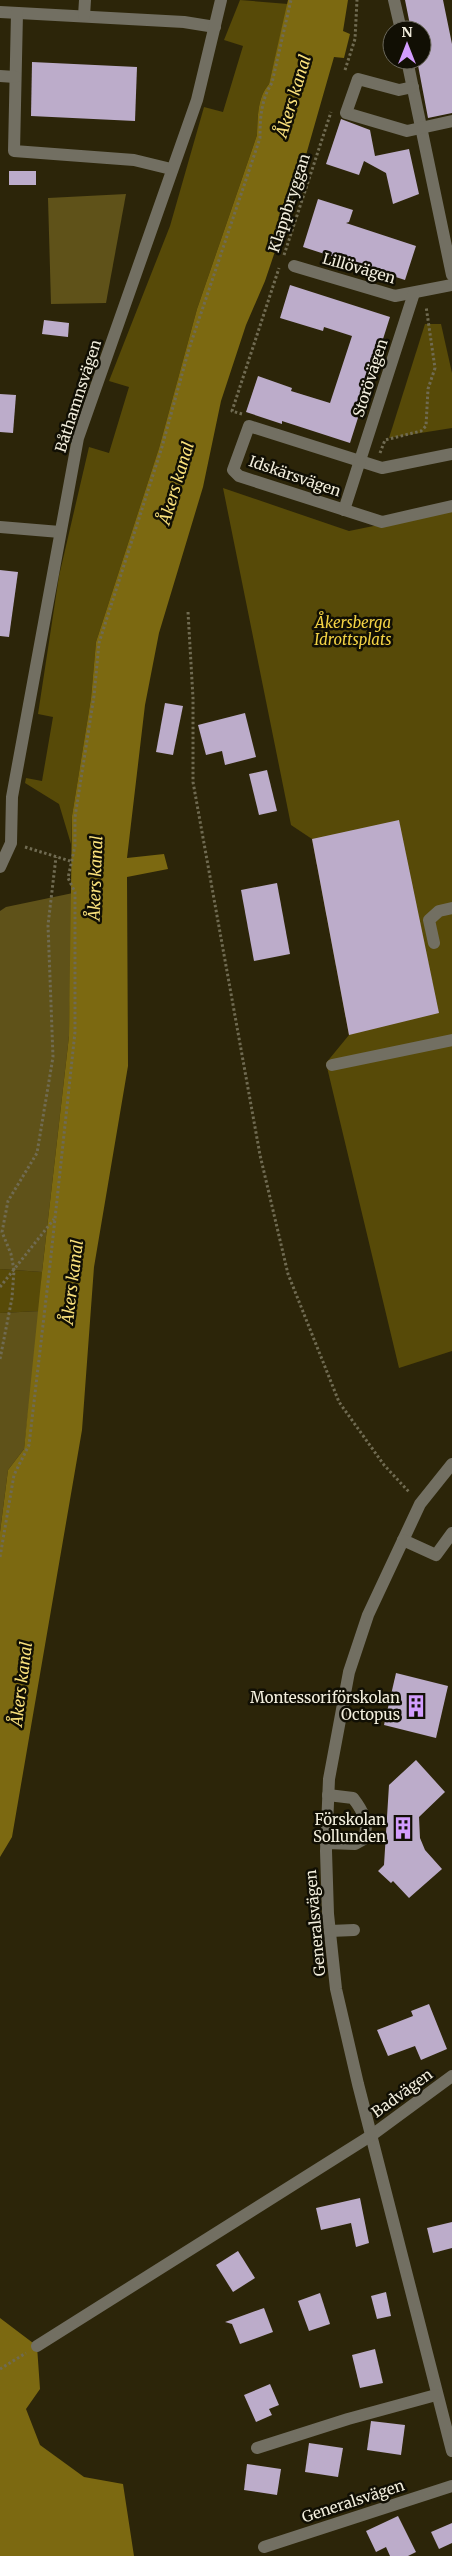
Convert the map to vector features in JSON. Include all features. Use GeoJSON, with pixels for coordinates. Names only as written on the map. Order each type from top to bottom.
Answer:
{"type":"FeatureCollection","features":[{"type":"Feature","properties":{"kind":"street"},"geometry":{"type":"LineString","coordinates":[[84,16],[85,0]]}},
{"type":"Feature","properties":{"kind":"street","name":"Båthamnsvägen"},"geometry":{"type":"LineString","coordinates":[[11,843],[12,797],[78,438],[132,288],[171,169],[197,100],[221,0]]}},
{"type":"Feature","properties":{"kind":"street"},"geometry":{"type":"LineString","coordinates":[[394,0],[399,20]]}},
{"type":"Feature","properties":{"kind":"street"},"geometry":{"type":"LineString","coordinates":[[0,12],[184,22],[215,27]]}},
{"type":"Feature","properties":{"kind":"street"},"geometry":{"type":"LineString","coordinates":[[16,13],[14,151],[134,160],[171,169]]}},
{"type":"Feature","properties":{"kind":"street"},"geometry":{"type":"LineString","coordinates":[[409,70],[452,276]]}},
{"type":"Feature","properties":{"kind":"street"},"geometry":{"type":"LineString","coordinates":[[0,76],[16,77]]}},
{"type":"Feature","properties":{"kind":"street"},"geometry":{"type":"LineString","coordinates":[[413,87],[398,90],[358,79],[346,113],[407,132],[420,127],[452,121]]}},
{"type":"Feature","properties":{"kind":"street","name":"Lillövägen"},"geometry":{"type":"LineString","coordinates":[[294,266],[395,296],[419,292]]}},
{"type":"Feature","properties":{"kind":"street"},"geometry":{"type":"LineString","coordinates":[[419,292],[452,285]]}},
{"type":"Feature","properties":{"kind":"street","name":"Storövägen"},"geometry":{"type":"LineString","coordinates":[[344,510],[419,292]]}},
{"type":"Feature","properties":{"kind":"street","name":"Idskärsvägen"},"geometry":{"type":"LineString","coordinates":[[452,454],[382,468],[249,426],[234,470],[239,476],[382,522],[452,506]]}},
{"type":"Feature","properties":{"kind":"street"},"geometry":{"type":"LineString","coordinates":[[0,527],[60,532]]}},
{"type":"Feature","properties":{"kind":"street"},"geometry":{"type":"LineString","coordinates":[[0,867],[11,843]]}},
{"type":"Feature","properties":{"kind":"street"},"geometry":{"type":"LineString","coordinates":[[434,943],[429,920],[440,911],[452,908]]}},
{"type":"Feature","properties":{"kind":"street"},"geometry":{"type":"LineString","coordinates":[[332,1065],[452,1040]]}},
{"type":"Feature","properties":{"kind":"street","name":"Generalsvägen"},"geometry":{"type":"LineString","coordinates":[[452,1464],[420,1504],[402,1540],[368,1615],[349,1672],[338,1725],[328,1795],[326,1843],[330,1931],[336,1989],[419,2314],[436,2395],[452,2451]]}},
{"type":"Feature","properties":{"kind":"street"},"geometry":{"type":"LineString","coordinates":[[402,1540],[436,1555],[452,1533]]}},
{"type":"Feature","properties":{"kind":"street"},"geometry":{"type":"LineString","coordinates":[[326,1843],[355,1844],[364,1839],[366,1831],[363,1811],[353,1798],[328,1795]]}},
{"type":"Feature","properties":{"kind":"street"},"geometry":{"type":"LineString","coordinates":[[330,1931],[354,1930]]}},
{"type":"Feature","properties":{"kind":"street","name":"Badvägen"},"geometry":{"type":"LineString","coordinates":[[37,2346],[372,2135],[452,2076]]}},
{"type":"Feature","properties":{"kind":"street"},"geometry":{"type":"LineString","coordinates":[[257,2448],[348,2419],[436,2395]]}},
{"type":"Feature","properties":{"kind":"street","name":"Generalsvägen"},"geometry":{"type":"LineString","coordinates":[[264,2548],[452,2486]]}},
{"type":"Feature","properties":{"kind":"path"},"geometry":{"type":"LineString","coordinates":[[0,1557],[14,1475],[28,1444],[75,1032],[75,892],[68,878],[70,861],[75,846],[75,817],[94,696],[99,643],[162,447],[189,349],[260,138],[260,115],[266,92],[272,83],[291,0]]}},
{"type":"Feature","properties":{"kind":"path"},"geometry":{"type":"LineString","coordinates":[[343,76],[355,38],[357,0]]}},
{"type":"Feature","properties":{"kind":"path","name":"Klappbryggan"},"geometry":{"type":"LineString","coordinates":[[232,411],[334,104]]}},
{"type":"Feature","properties":{"kind":"path"},"geometry":{"type":"LineString","coordinates":[[379,455],[386,440],[421,431],[426,426],[428,389],[435,368],[419,292]]}},
{"type":"Feature","properties":{"kind":"path"},"geometry":{"type":"LineString","coordinates":[[188,612],[193,698],[193,782],[260,1155],[288,1274],[339,1402],[384,1466],[420,1504]]}},
{"type":"Feature","properties":{"kind":"path"},"geometry":{"type":"LineString","coordinates":[[11,843],[70,861]]}},
{"type":"Feature","properties":{"kind":"path"},"geometry":{"type":"LineString","coordinates":[[0,1359],[12,1298],[14,1270],[11,1254],[2,1232],[8,1201],[37,1153],[53,1057],[48,925],[56,857]]}},
{"type":"Feature","properties":{"kind":"path"},"geometry":{"type":"LineString","coordinates":[[0,1288],[54,1218]]}},
{"type":"Feature","properties":{"kind":"path"},"geometry":{"type":"LineString","coordinates":[[0,2369],[37,2346]]}},
{"type":"Feature","properties":{"kind":"green space"},"geometry":{"type":"Polygon","coordinates":[[[240,0],[288,4],[269,84],[260,102],[257,135],[197,309],[159,448],[96,642],[91,698],[72,816],[71,844],[59,804],[25,783],[26,778],[42,781],[53,717],[38,714],[59,576],[89,447],[109,453],[129,387],[109,381],[170,226],[204,107],[223,112],[243,46],[224,40],[240,0]]]}},
{"type":"Feature","properties":{"kind":"green space"},"geometry":{"type":"Polygon","coordinates":[[[425,324],[441,324],[452,373],[452,428],[389,438],[425,324]]]}},
{"type":"Feature","properties":{"kind":"green space","name":"Åkersberga Idrottsplats"},"geometry":{"type":"Polygon","coordinates":[[[223,488],[349,531],[452,510],[452,1351],[399,1368],[326,1063],[349,1035],[312,839],[291,825],[223,488]]]}},
{"type":"Feature","properties":{"kind":"green space"},"geometry":{"type":"Polygon","coordinates":[[[0,1269],[42,1272],[40,1311],[0,1313],[0,1269]]]}},
{"type":"Feature","properties":{"kind":"shaded area"},"geometry":{"type":"Polygon","coordinates":[[[126,194],[106,303],[51,304],[48,198],[126,194]]]}},
{"type":"Feature","properties":{"kind":"shaded area"},"geometry":{"type":"Polygon","coordinates":[[[73,893],[69,1036],[42,1272],[0,1269],[0,911],[6,907],[73,893]]]}},
{"type":"Feature","properties":{"kind":"shaded area"},"geometry":{"type":"Polygon","coordinates":[[[40,1311],[24,1449],[8,1470],[0,1532],[0,1313],[40,1311]]]}},
{"type":"Feature","properties":{"kind":"water","name":"Åkers kanal"},"geometry":{"type":"Polygon","coordinates":[[[288,0],[348,0],[343,31],[350,34],[344,58],[334,57],[298,183],[265,281],[246,325],[221,401],[203,487],[159,633],[145,705],[127,858],[164,854],[168,869],[127,877],[128,1066],[94,1267],[82,1430],[12,1837],[0,1857],[0,1532],[8,1470],[24,1449],[69,1036],[72,816],[91,698],[96,642],[159,448],[197,309],[257,135],[260,102],[269,84],[288,0]]]}},
{"type":"Feature","properties":{"kind":"water"},"geometry":{"type":"Polygon","coordinates":[[[0,2318],[37,2346],[40,2389],[26,2409],[40,2445],[84,2477],[123,2484],[134,2556],[0,2556],[0,2318]]]}},
{"type":"Feature","properties":{"kind":"building"},"geometry":{"type":"Polygon","coordinates":[[[405,0],[443,0],[452,44],[452,113],[428,118],[419,70],[432,70],[432,20],[409,20],[405,0]]]}},
{"type":"Feature","properties":{"kind":"building"},"geometry":{"type":"Polygon","coordinates":[[[32,62],[137,67],[135,121],[31,116],[32,62]]]}},
{"type":"Feature","properties":{"kind":"building"},"geometry":{"type":"Polygon","coordinates":[[[341,119],[370,130],[375,156],[409,149],[419,194],[393,204],[386,173],[364,161],[359,175],[326,164],[341,119]]]}},
{"type":"Feature","properties":{"kind":"building"},"geometry":{"type":"Polygon","coordinates":[[[9,171],[36,171],[36,185],[9,185],[9,171]]]}},
{"type":"Feature","properties":{"kind":"building"},"geometry":{"type":"Polygon","coordinates":[[[318,199],[353,210],[349,222],[346,223],[416,246],[405,280],[303,247],[318,199]]]}},
{"type":"Feature","properties":{"kind":"building"},"geometry":{"type":"Polygon","coordinates":[[[290,285],[390,317],[350,443],[282,421],[282,424],[246,412],[258,376],[292,388],[291,391],[330,403],[352,336],[324,327],[323,331],[280,318],[290,285]]]}},
{"type":"Feature","properties":{"kind":"building"},"geometry":{"type":"Polygon","coordinates":[[[44,320],[69,323],[68,337],[42,334],[44,320]]]}},
{"type":"Feature","properties":{"kind":"building"},"geometry":{"type":"Polygon","coordinates":[[[0,394],[16,395],[13,433],[0,432],[0,394]]]}},
{"type":"Feature","properties":{"kind":"building"},"geometry":{"type":"Polygon","coordinates":[[[0,570],[18,572],[9,637],[0,636],[0,570]]]}},
{"type":"Feature","properties":{"kind":"building"},"geometry":{"type":"Polygon","coordinates":[[[165,703],[183,706],[173,755],[156,752],[165,703]]]}},
{"type":"Feature","properties":{"kind":"building"},"geometry":{"type":"Polygon","coordinates":[[[245,713],[256,757],[225,765],[222,751],[206,755],[198,725],[245,713]]]}},
{"type":"Feature","properties":{"kind":"building"},"geometry":{"type":"Polygon","coordinates":[[[267,770],[277,811],[259,815],[249,774],[267,770]]]}},
{"type":"Feature","properties":{"kind":"building"},"geometry":{"type":"Polygon","coordinates":[[[399,820],[439,1013],[349,1035],[312,839],[399,820]]]}},
{"type":"Feature","properties":{"kind":"building"},"geometry":{"type":"Polygon","coordinates":[[[277,883],[290,954],[254,961],[241,890],[277,883]]]}},
{"type":"Feature","properties":{"kind":"building","name":"Montessoriförskolan Octopus"},"geometry":{"type":"Polygon","coordinates":[[[396,1673],[448,1686],[436,1738],[384,1725],[396,1673]]]}},
{"type":"Feature","properties":{"kind":"building","name":"Förskolan Sollunden"},"geometry":{"type":"Polygon","coordinates":[[[416,1760],[445,1792],[419,1817],[420,1838],[425,1850],[442,1869],[409,1898],[393,1881],[391,1883],[378,1871],[384,1865],[389,1785],[416,1760]]]}},
{"type":"Feature","properties":{"kind":"building"},"geometry":{"type":"Polygon","coordinates":[[[429,2004],[447,2049],[421,2060],[415,2046],[388,2056],[377,2030],[413,2016],[411,2011],[429,2004]]]}},
{"type":"Feature","properties":{"kind":"building"},"geometry":{"type":"Polygon","coordinates":[[[360,2198],[369,2243],[356,2247],[351,2223],[321,2230],[316,2208],[360,2198]]]}},
{"type":"Feature","properties":{"kind":"building"},"geometry":{"type":"Polygon","coordinates":[[[452,2222],[452,2248],[433,2253],[427,2228],[452,2222]]]}},
{"type":"Feature","properties":{"kind":"building"},"geometry":{"type":"Polygon","coordinates":[[[238,2251],[255,2278],[233,2292],[216,2265],[238,2251]]]}},
{"type":"Feature","properties":{"kind":"building"},"geometry":{"type":"Polygon","coordinates":[[[386,2292],[391,2316],[377,2319],[371,2296],[386,2292]]]}},
{"type":"Feature","properties":{"kind":"building"},"geometry":{"type":"Polygon","coordinates":[[[320,2293],[330,2324],[309,2331],[298,2301],[320,2293]]]}},
{"type":"Feature","properties":{"kind":"building"},"geometry":{"type":"Polygon","coordinates":[[[264,2308],[273,2332],[240,2344],[232,2324],[225,2322],[264,2308]]]}},
{"type":"Feature","properties":{"kind":"building"},"geometry":{"type":"Polygon","coordinates":[[[375,2349],[383,2383],[360,2388],[352,2355],[375,2349]]]}},
{"type":"Feature","properties":{"kind":"building"},"geometry":{"type":"Polygon","coordinates":[[[270,2384],[279,2405],[269,2409],[272,2415],[256,2422],[244,2395],[270,2384]]]}},
{"type":"Feature","properties":{"kind":"building"},"geometry":{"type":"Polygon","coordinates":[[[371,2421],[405,2425],[401,2455],[367,2450],[371,2421]]]}},
{"type":"Feature","properties":{"kind":"building"},"geometry":{"type":"Polygon","coordinates":[[[309,2443],[343,2448],[338,2477],[305,2472],[309,2443]]]}},
{"type":"Feature","properties":{"kind":"building"},"geometry":{"type":"Polygon","coordinates":[[[247,2464],[281,2469],[277,2495],[244,2490],[247,2464]]]}},
{"type":"Feature","properties":{"kind":"building"},"geometry":{"type":"Polygon","coordinates":[[[398,2516],[416,2552],[408,2556],[390,2556],[386,2547],[376,2552],[366,2531],[398,2516]]]}},
{"type":"Feature","properties":{"kind":"building"},"geometry":{"type":"Polygon","coordinates":[[[452,2523],[452,2543],[439,2549],[431,2532],[452,2523]]]}},
{"type":"Feature","properties":{"kind":"place","name":"Montessoriförskolan Octopus"},"geometry":{"type":"Point","coordinates":[416,1706]}},
{"type":"Feature","properties":{"kind":"place","name":"Förskolan Sollunden"},"geometry":{"type":"Point","coordinates":[403,1828]}}]}
